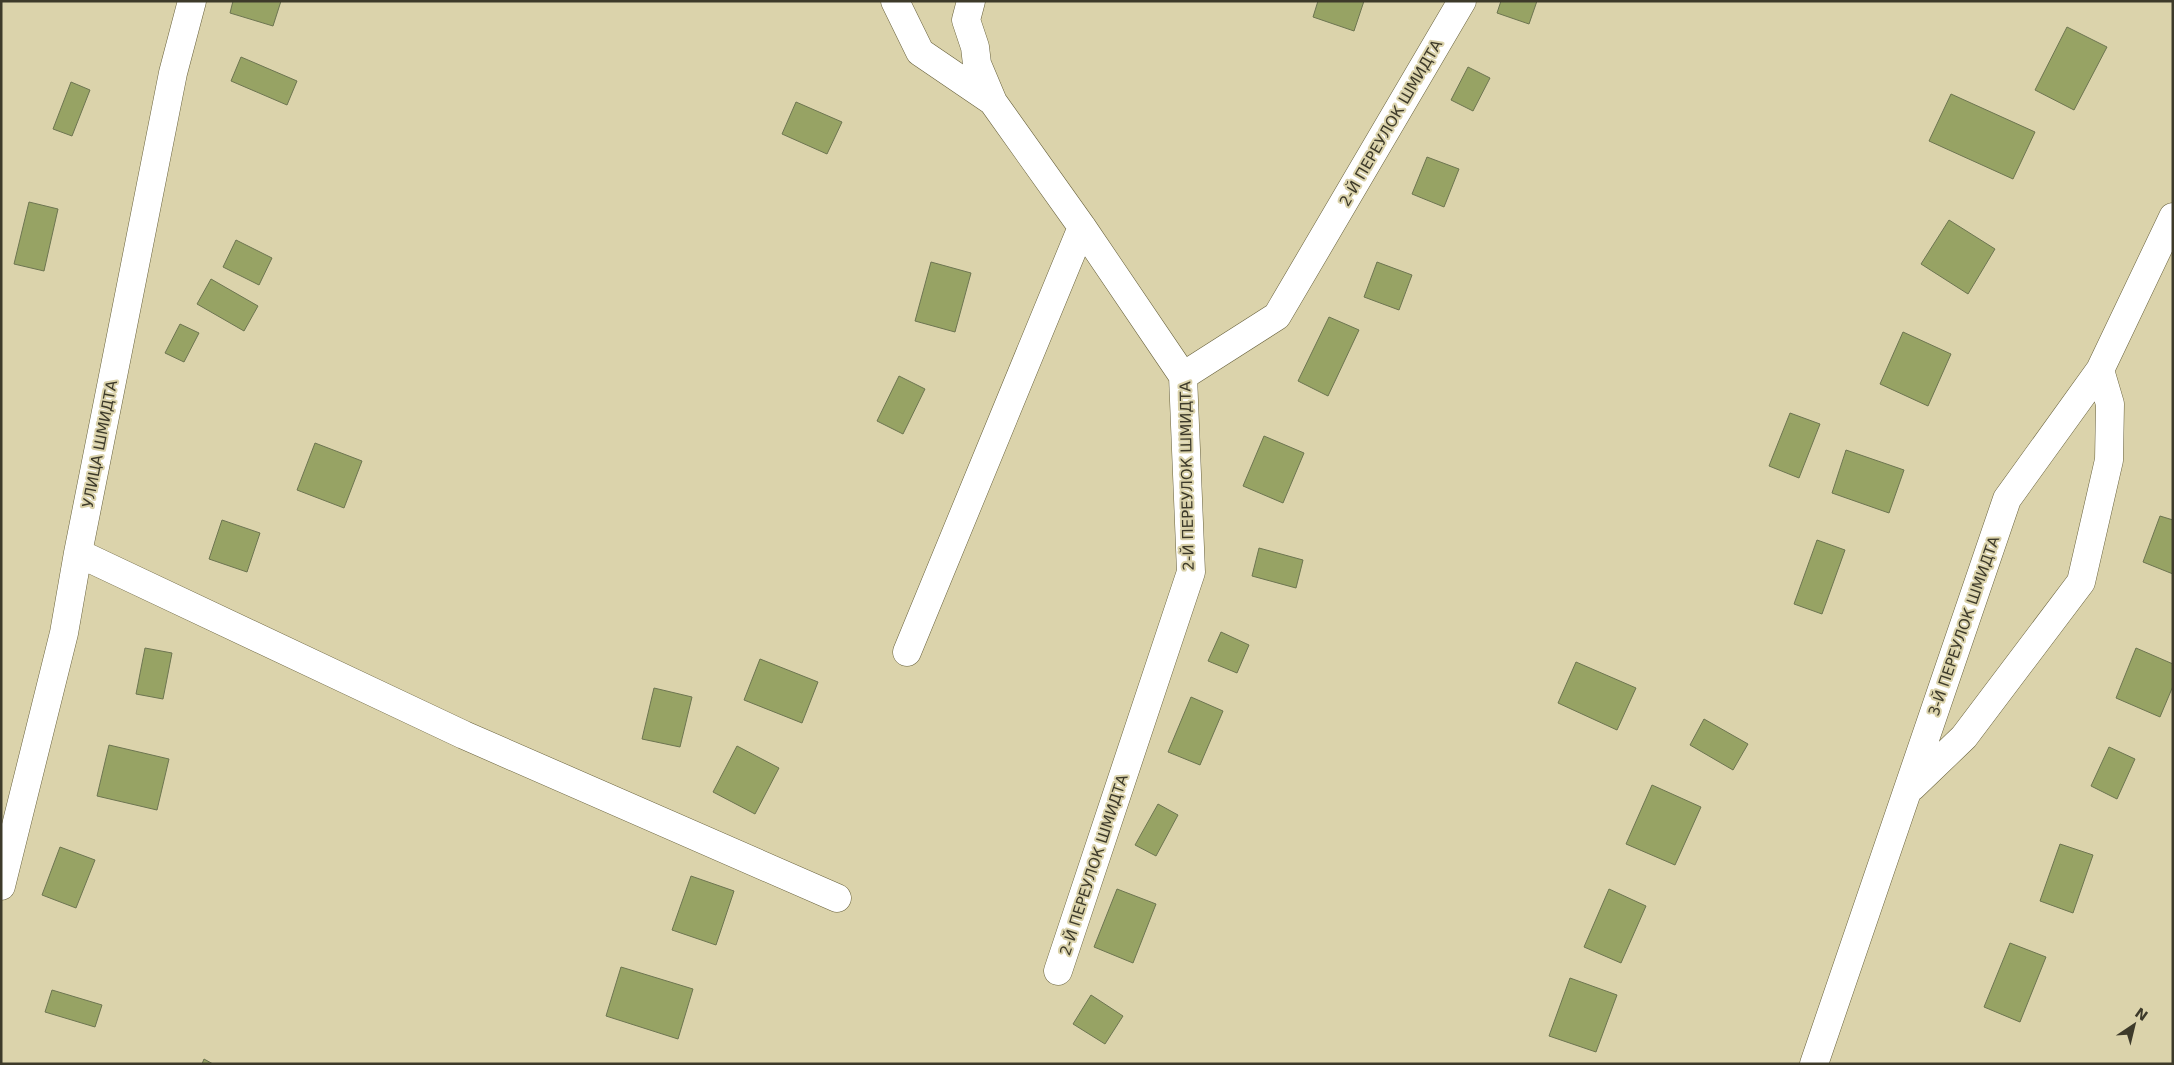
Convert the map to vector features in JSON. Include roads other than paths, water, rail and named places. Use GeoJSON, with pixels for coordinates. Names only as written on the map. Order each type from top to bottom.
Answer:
{"type":"FeatureCollection","features":[{"type":"Feature","properties":{"kind":"street","name":"УЛИЦА ШМИДТА"},"geometry":{"type":"LineString","coordinates":[[1,886],[64,633],[78,553],[173,73],[192,1]]}},
{"type":"Feature","properties":{"kind":"street"},"geometry":{"type":"LineString","coordinates":[[895,1],[920,52],[993,102]]}},
{"type":"Feature","properties":{"kind":"street"},"geometry":{"type":"LineString","coordinates":[[971,1],[966,20],[975,47],[977,64],[993,102],[1183,376]]}},
{"type":"Feature","properties":{"kind":"street","name":"2-Й ПЕРЕУЛОК ШМИДТА"},"geometry":{"type":"LineString","coordinates":[[1058,971],[1191,572],[1183,376],[1277,316],[1462,1]]}},
{"type":"Feature","properties":{"kind":"street","name":"3-Й ПЕРЕУЛОК ШМИДТА"},"geometry":{"type":"LineString","coordinates":[[1814,1064],[2007,499],[2100,370],[2173,216]]}},
{"type":"Feature","properties":{"kind":"street"},"geometry":{"type":"LineString","coordinates":[[907,652],[1082,228]]}},
{"type":"Feature","properties":{"kind":"street"},"geometry":{"type":"LineString","coordinates":[[1912,787],[1964,737],[2081,582],[2109,460],[2110,404],[2100,370]]}},
{"type":"Feature","properties":{"kind":"street"},"geometry":{"type":"LineString","coordinates":[[78,553],[464,735],[837,898]]}}]}
